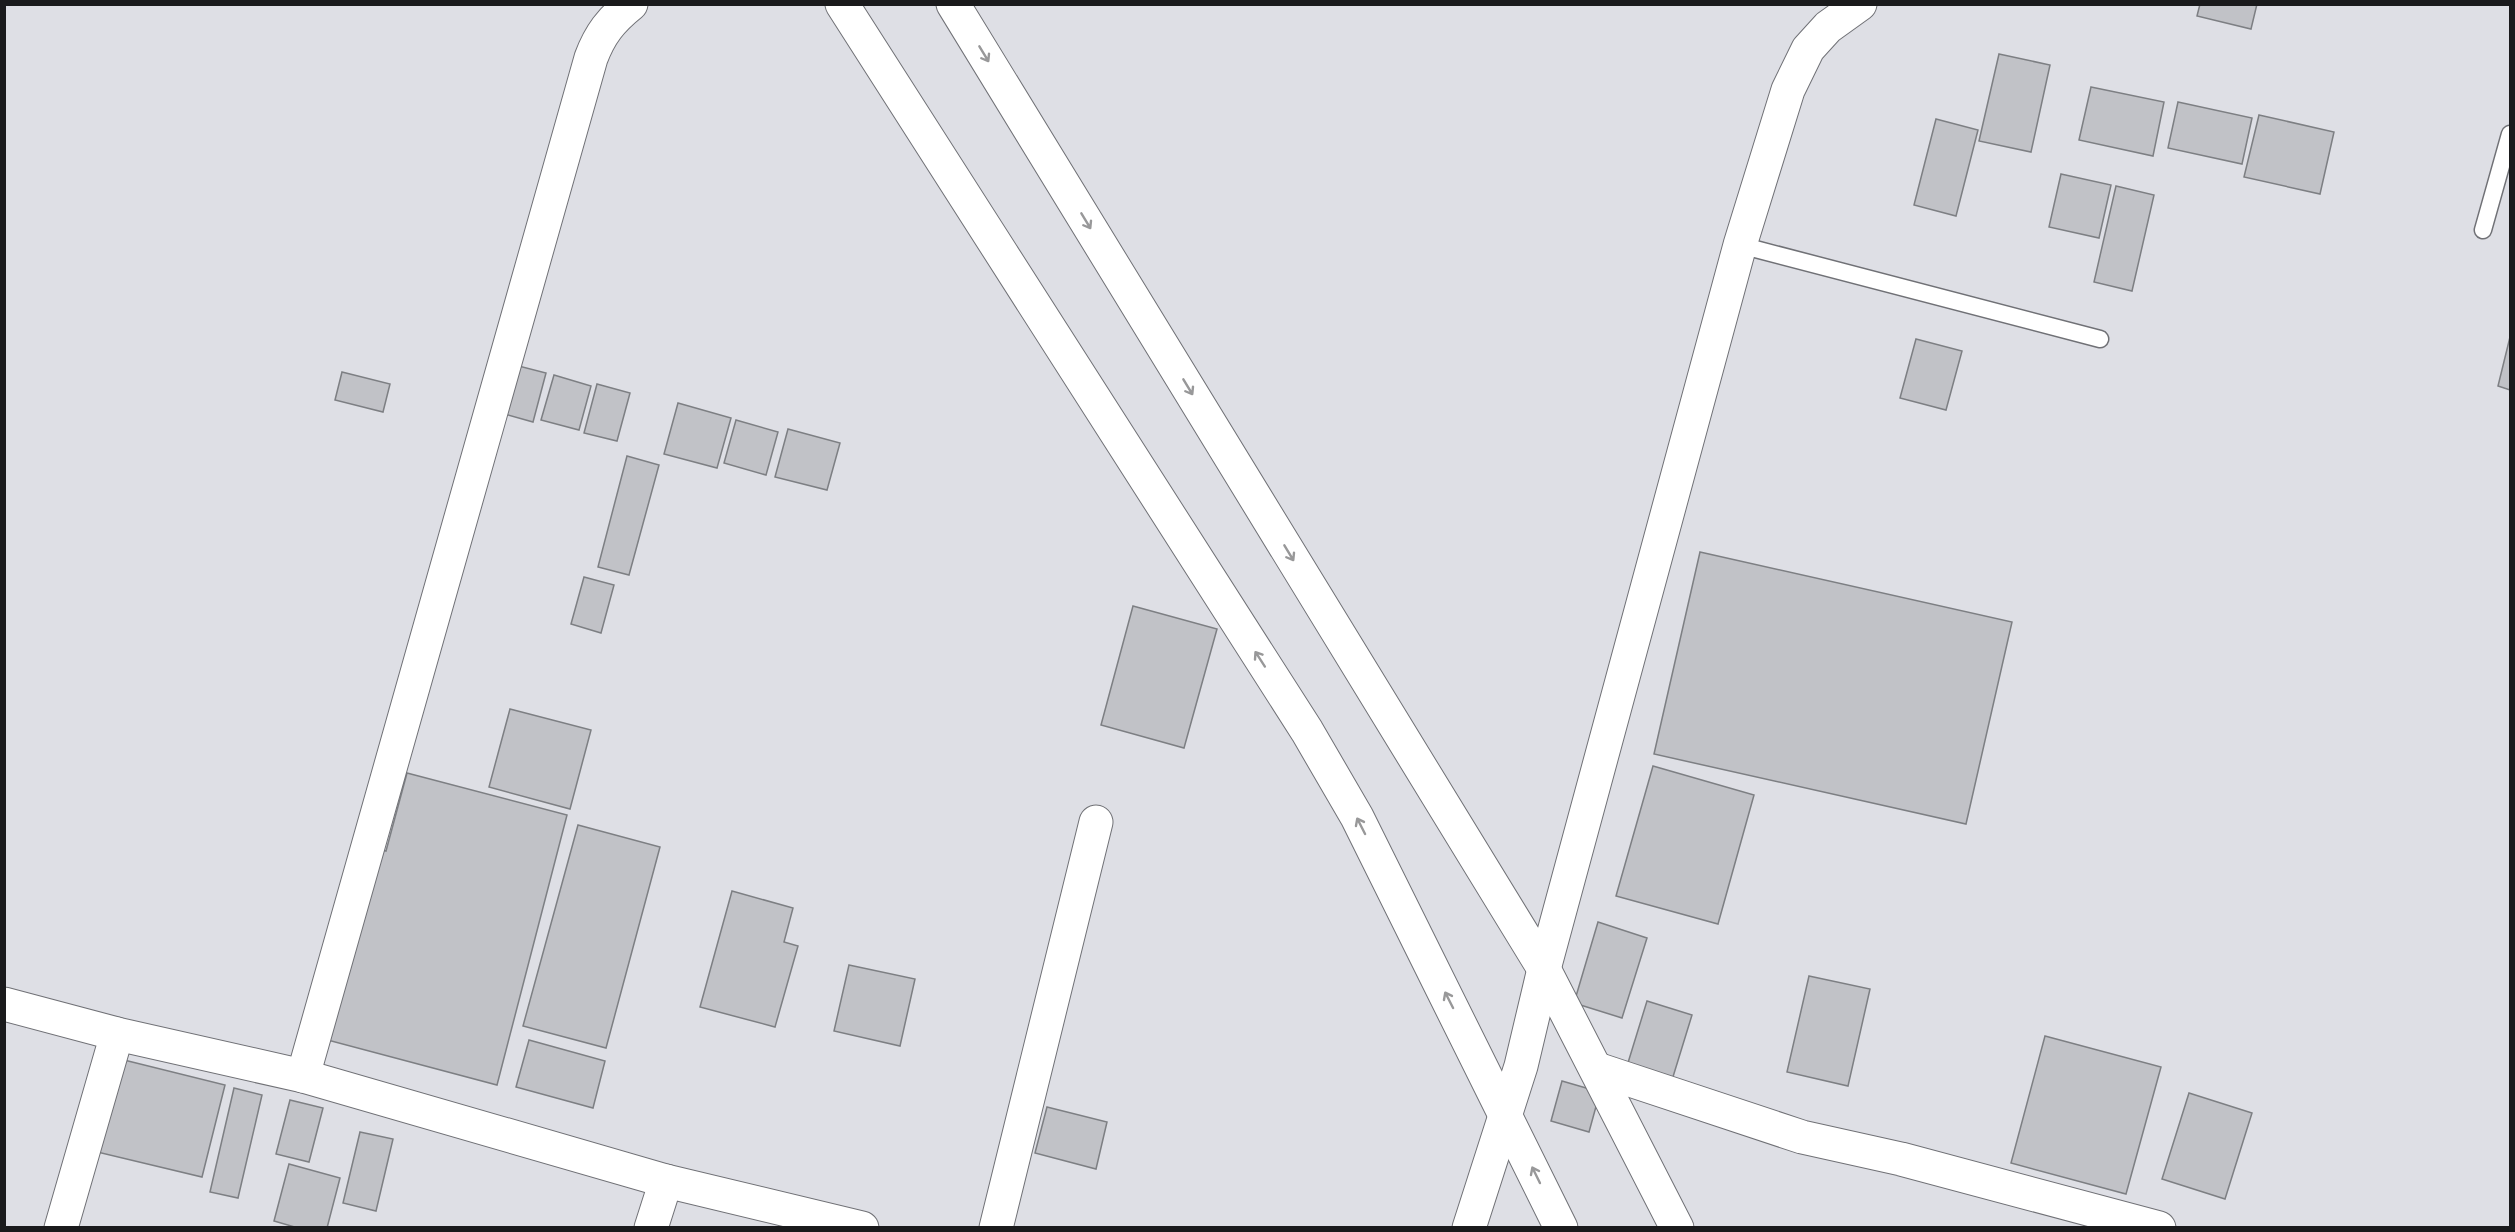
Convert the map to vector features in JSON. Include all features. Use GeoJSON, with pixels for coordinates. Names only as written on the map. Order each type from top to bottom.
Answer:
{"type":"FeatureCollection","features":[{"type":"Feature","properties":{"kind":"street"},"geometry":{"type":"LineString","coordinates":[[303,1076],[591,58],[599,36],[613,19],[631,4]]}},
{"type":"Feature","properties":{"kind":"street"},"geometry":{"type":"LineString","coordinates":[[842,4],[1307,731],[1357,817],[1561,1227]]}},
{"type":"Feature","properties":{"kind":"street"},"geometry":{"type":"LineString","coordinates":[[953,4],[1544,969],[1677,1227]]}},
{"type":"Feature","properties":{"kind":"street"},"geometry":{"type":"LineString","coordinates":[[1469,1227],[1521,1066],[1544,969],[1740,245],[1788,90],[1808,49],[1828,27],[1855,5]]}},
{"type":"Feature","properties":{"kind":"street"},"geometry":{"type":"LineString","coordinates":[[996,1227],[1096,822]]}},
{"type":"Feature","properties":{"kind":"street"},"geometry":{"type":"LineString","coordinates":[[4,1004],[117,1034],[303,1076],[666,1181],[862,1227]]}},
{"type":"Feature","properties":{"kind":"street"},"geometry":{"type":"LineString","coordinates":[[61,1227],[117,1034]]}},
{"type":"Feature","properties":{"kind":"street"},"geometry":{"type":"LineString","coordinates":[[1597,1070],[1802,1137],[1901,1159],[2158,1227]]}},
{"type":"Feature","properties":{"kind":"street"},"geometry":{"type":"LineString","coordinates":[[651,1227],[666,1181]]}},
{"type":"Feature","properties":{"kind":"lane"},"geometry":{"type":"LineString","coordinates":[[2483,230],[2511,134]]}},
{"type":"Feature","properties":{"kind":"lane"},"geometry":{"type":"LineString","coordinates":[[1740,245],[2100,339]]}},
{"type":"Feature","properties":{"kind":"building"},"geometry":{"type":"Polygon","coordinates":[[[2200,4],[2257,4],[2251,29],[2197,16],[2200,4]]]}},
{"type":"Feature","properties":{"kind":"building"},"geometry":{"type":"Polygon","coordinates":[[[1999,54],[2050,65],[2031,152],[1979,141],[1999,54]]]}},
{"type":"Feature","properties":{"kind":"building"},"geometry":{"type":"Polygon","coordinates":[[[2091,87],[2164,102],[2153,156],[2079,140],[2091,87]]]}},
{"type":"Feature","properties":{"kind":"building"},"geometry":{"type":"Polygon","coordinates":[[[2178,102],[2252,118],[2242,164],[2168,148],[2178,102]]]}},
{"type":"Feature","properties":{"kind":"building"},"geometry":{"type":"Polygon","coordinates":[[[2259,115],[2334,132],[2320,194],[2244,177],[2259,115]]]}},
{"type":"Feature","properties":{"kind":"building"},"geometry":{"type":"Polygon","coordinates":[[[1936,119],[1978,130],[1956,216],[1914,205],[1936,119]]]}},
{"type":"Feature","properties":{"kind":"building"},"geometry":{"type":"Polygon","coordinates":[[[2061,174],[2111,185],[2099,238],[2049,227],[2061,174]]]}},
{"type":"Feature","properties":{"kind":"building"},"geometry":{"type":"Polygon","coordinates":[[[2116,186],[2154,195],[2132,291],[2094,282],[2116,186]]]}},
{"type":"Feature","properties":{"kind":"building"},"geometry":{"type":"Polygon","coordinates":[[[2510,337],[2510,390],[2498,386],[2510,337]]]}},
{"type":"Feature","properties":{"kind":"building"},"geometry":{"type":"Polygon","coordinates":[[[1916,339],[1962,351],[1946,410],[1900,398],[1916,339]]]}},
{"type":"Feature","properties":{"kind":"building"},"geometry":{"type":"Polygon","coordinates":[[[507,363],[546,373],[533,422],[494,411],[507,363]]]}},
{"type":"Feature","properties":{"kind":"building"},"geometry":{"type":"Polygon","coordinates":[[[342,372],[390,384],[383,412],[335,400],[342,372]]]}},
{"type":"Feature","properties":{"kind":"building"},"geometry":{"type":"Polygon","coordinates":[[[554,375],[591,386],[579,430],[541,420],[554,375]]]}},
{"type":"Feature","properties":{"kind":"building"},"geometry":{"type":"Polygon","coordinates":[[[597,384],[630,393],[617,441],[584,433],[597,384]]]}},
{"type":"Feature","properties":{"kind":"building"},"geometry":{"type":"Polygon","coordinates":[[[678,403],[731,418],[717,468],[664,454],[678,403]]]}},
{"type":"Feature","properties":{"kind":"building"},"geometry":{"type":"Polygon","coordinates":[[[736,420],[778,432],[766,475],[724,463],[736,420]]]}},
{"type":"Feature","properties":{"kind":"building"},"geometry":{"type":"Polygon","coordinates":[[[788,429],[840,443],[827,490],[775,477],[788,429]]]}},
{"type":"Feature","properties":{"kind":"building"},"geometry":{"type":"Polygon","coordinates":[[[627,456],[659,465],[629,575],[598,567],[627,456]]]}},
{"type":"Feature","properties":{"kind":"building"},"geometry":{"type":"Polygon","coordinates":[[[1700,552],[2012,622],[1966,824],[1654,754],[1700,552]]]}},
{"type":"Feature","properties":{"kind":"building"},"geometry":{"type":"Polygon","coordinates":[[[584,577],[614,585],[601,633],[571,624],[584,577]]]}},
{"type":"Feature","properties":{"kind":"building"},"geometry":{"type":"Polygon","coordinates":[[[1133,606],[1217,629],[1184,748],[1101,725],[1133,606]]]}},
{"type":"Feature","properties":{"kind":"building"},"geometry":{"type":"Polygon","coordinates":[[[510,709],[591,730],[570,809],[489,787],[510,709]]]}},
{"type":"Feature","properties":{"kind":"building"},"geometry":{"type":"Polygon","coordinates":[[[1653,766],[1754,795],[1718,924],[1616,896],[1653,766]]]}},
{"type":"Feature","properties":{"kind":"building"},"geometry":{"type":"Polygon","coordinates":[[[407,773],[567,815],[497,1085],[320,1038],[370,847],[386,851],[407,773]]]}},
{"type":"Feature","properties":{"kind":"building"},"geometry":{"type":"Polygon","coordinates":[[[578,825],[660,847],[606,1048],[523,1026],[578,825]]]}},
{"type":"Feature","properties":{"kind":"building"},"geometry":{"type":"Polygon","coordinates":[[[732,891],[793,908],[784,942],[798,946],[775,1027],[700,1007],[732,891]]]}},
{"type":"Feature","properties":{"kind":"building"},"geometry":{"type":"Polygon","coordinates":[[[1598,922],[1647,938],[1622,1018],[1574,1003],[1598,922]]]}},
{"type":"Feature","properties":{"kind":"building"},"geometry":{"type":"Polygon","coordinates":[[[849,965],[915,979],[900,1046],[834,1031],[849,965]]]}},
{"type":"Feature","properties":{"kind":"building"},"geometry":{"type":"Polygon","coordinates":[[[1809,976],[1870,989],[1848,1086],[1787,1072],[1809,976]]]}},
{"type":"Feature","properties":{"kind":"building"},"geometry":{"type":"Polygon","coordinates":[[[1647,1001],[1692,1015],[1672,1080],[1627,1066],[1647,1001]]]}},
{"type":"Feature","properties":{"kind":"building"},"geometry":{"type":"Polygon","coordinates":[[[2045,1036],[2161,1067],[2126,1194],[2011,1163],[2045,1036]]]}},
{"type":"Feature","properties":{"kind":"building"},"geometry":{"type":"Polygon","coordinates":[[[529,1040],[605,1061],[593,1108],[516,1087],[529,1040]]]}},
{"type":"Feature","properties":{"kind":"building"},"geometry":{"type":"Polygon","coordinates":[[[116,1058],[225,1085],[202,1177],[93,1151],[116,1058]]]}},
{"type":"Feature","properties":{"kind":"building"},"geometry":{"type":"Polygon","coordinates":[[[1562,1081],[1600,1092],[1589,1132],[1551,1121],[1562,1081]]]}},
{"type":"Feature","properties":{"kind":"building"},"geometry":{"type":"Polygon","coordinates":[[[234,1088],[262,1095],[238,1198],[210,1192],[234,1088]]]}},
{"type":"Feature","properties":{"kind":"building"},"geometry":{"type":"Polygon","coordinates":[[[2189,1093],[2252,1113],[2225,1199],[2162,1179],[2189,1093]]]}},
{"type":"Feature","properties":{"kind":"building"},"geometry":{"type":"Polygon","coordinates":[[[290,1100],[323,1108],[309,1162],[276,1154],[290,1100]]]}},
{"type":"Feature","properties":{"kind":"building"},"geometry":{"type":"Polygon","coordinates":[[[1047,1107],[1107,1122],[1096,1169],[1035,1153],[1047,1107]]]}},
{"type":"Feature","properties":{"kind":"building"},"geometry":{"type":"Polygon","coordinates":[[[360,1132],[393,1139],[376,1211],[343,1203],[360,1132]]]}},
{"type":"Feature","properties":{"kind":"building"},"geometry":{"type":"Polygon","coordinates":[[[289,1164],[340,1178],[327,1228],[298,1228],[274,1221],[289,1164]]]}}]}
